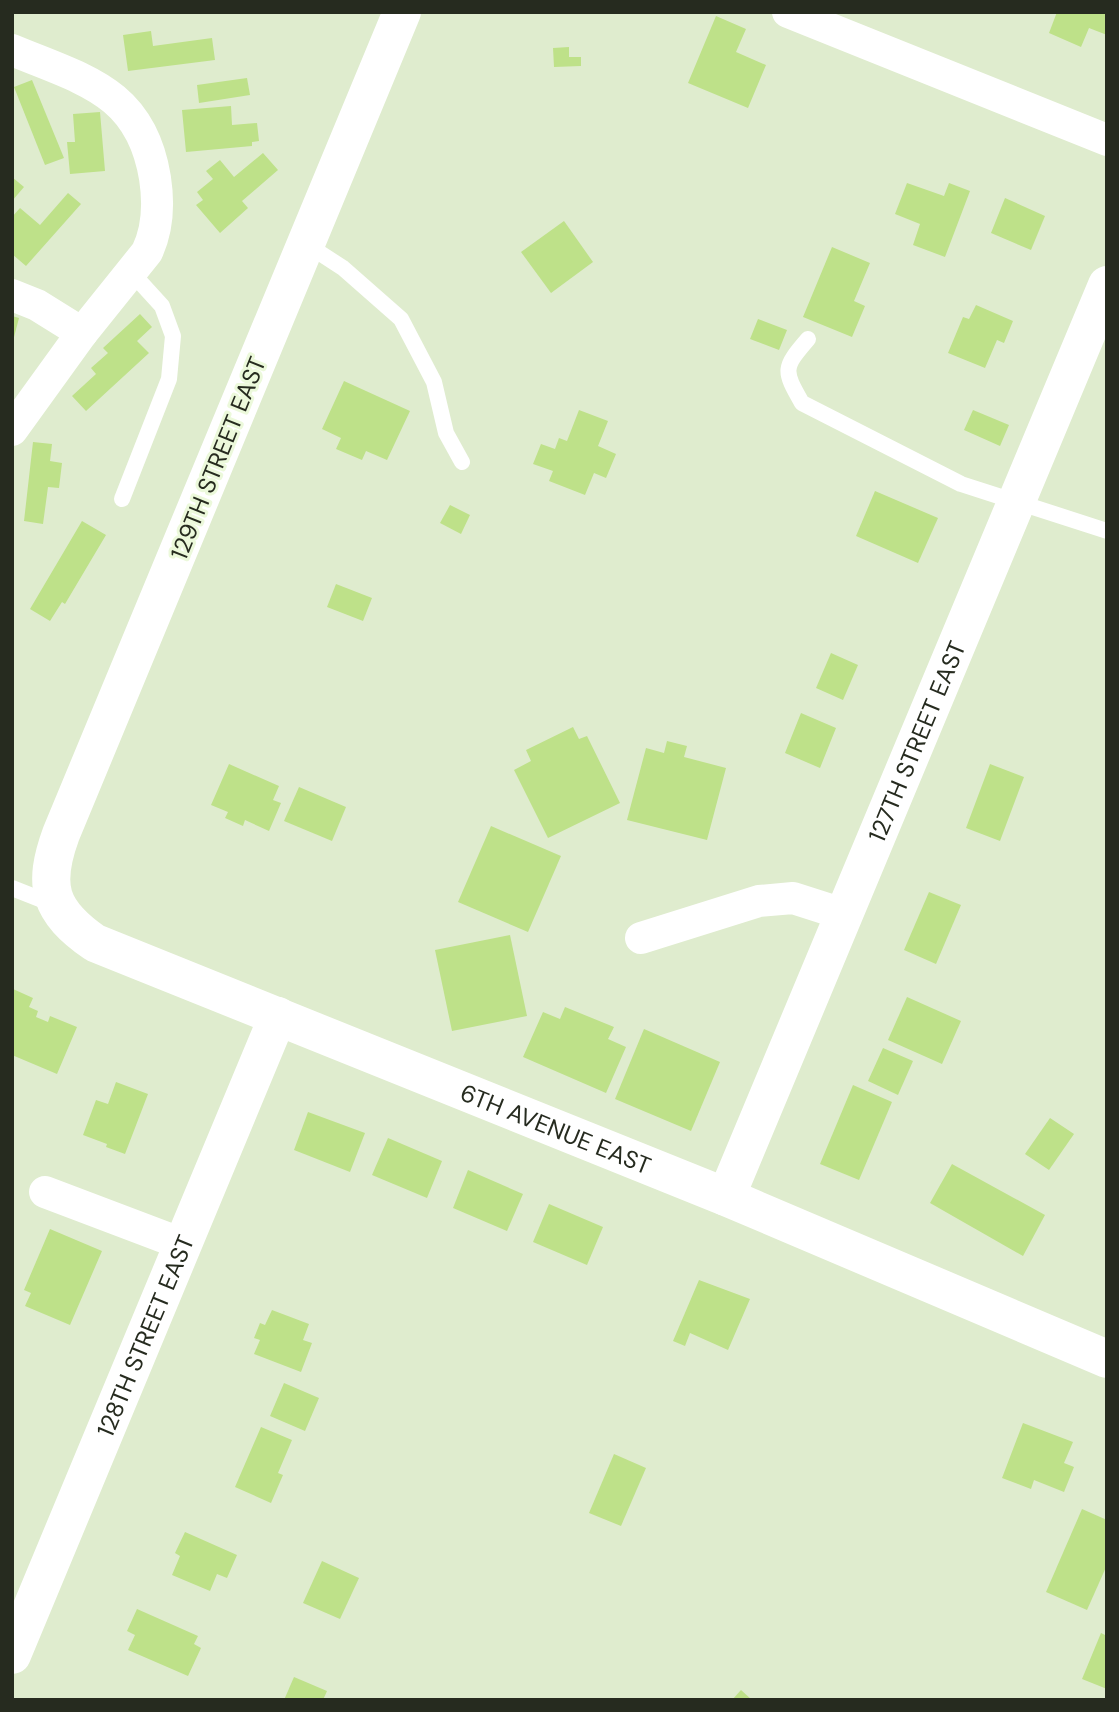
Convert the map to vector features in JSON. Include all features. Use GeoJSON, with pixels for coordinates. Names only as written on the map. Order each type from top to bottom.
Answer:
{"type":"FeatureCollection","features":[{"type":"Feature","properties":{"kind":"street","name":"129TH STREET EAST"},"geometry":{"type":"LineString","coordinates":[[57,905],[50,885],[55,852],[402,12]]}},
{"type":"Feature","properties":{"kind":"street"},"geometry":{"type":"LineString","coordinates":[[788,12],[1107,140]]}},
{"type":"Feature","properties":{"kind":"street"},"geometry":{"type":"LineString","coordinates":[[12,50],[89,82],[112,96],[130,113],[152,162],[158,198],[154,237],[147,252],[82,333],[12,430]]}},
{"type":"Feature","properties":{"kind":"street","name":"127TH STREET EAST"},"geometry":{"type":"LineString","coordinates":[[726,1197],[1017,501],[1091,340],[1107,285]]}},
{"type":"Feature","properties":{"kind":"street"},"geometry":{"type":"LineString","coordinates":[[12,295],[37,305],[82,333]]}},
{"type":"Feature","properties":{"kind":"street"},"geometry":{"type":"LineString","coordinates":[[641,938],[759,901],[793,898],[844,914]]}},
{"type":"Feature","properties":{"kind":"street","name":"6TH AVENUE EAST"},"geometry":{"type":"LineString","coordinates":[[57,905],[78,931],[95,943],[726,1197],[1107,1359]]}},
{"type":"Feature","properties":{"kind":"street","name":"128TH STREET EAST"},"geometry":{"type":"LineString","coordinates":[[12,1655],[185,1245],[278,1016]]}},
{"type":"Feature","properties":{"kind":"street"},"geometry":{"type":"LineString","coordinates":[[45,1192],[185,1245]]}},
{"type":"Feature","properties":{"kind":"lane"},"geometry":{"type":"LineString","coordinates":[[306,244],[343,268],[401,319],[434,382],[446,433],[463,461]]}},
{"type":"Feature","properties":{"kind":"lane"},"geometry":{"type":"LineString","coordinates":[[122,499],[169,379],[173,335],[162,306],[131,272]]}},
{"type":"Feature","properties":{"kind":"lane"},"geometry":{"type":"LineString","coordinates":[[808,339],[789,361],[788,378],[802,403],[961,484],[1107,531]]}},
{"type":"Feature","properties":{"kind":"lane","name":"6TH AVENUE EAST"},"geometry":{"type":"LineString","coordinates":[[12,888],[57,905]]}},
{"type":"Feature","properties":{"kind":"building"},"geometry":{"type":"Polygon","coordinates":[[[1057,12],[1107,12],[1107,35],[1089,28],[1081,47],[1049,33],[1057,12]]]}},
{"type":"Feature","properties":{"kind":"building"},"geometry":{"type":"Polygon","coordinates":[[[716,16],[746,29],[736,52],[766,65],[748,108],[688,83],[716,16]]]}},
{"type":"Feature","properties":{"kind":"building"},"geometry":{"type":"Polygon","coordinates":[[[151,31],[153,46],[212,38],[215,60],[128,71],[123,35],[151,31]]]}},
{"type":"Feature","properties":{"kind":"building"},"geometry":{"type":"Polygon","coordinates":[[[569,47],[569,57],[581,57],[581,66],[554,67],[553,48],[569,47]]]}},
{"type":"Feature","properties":{"kind":"building"},"geometry":{"type":"Polygon","coordinates":[[[247,78],[250,95],[199,103],[197,85],[247,78]]]}},
{"type":"Feature","properties":{"kind":"building"},"geometry":{"type":"Polygon","coordinates":[[[32,80],[64,158],[45,165],[14,87],[32,80]]]}},
{"type":"Feature","properties":{"kind":"building"},"geometry":{"type":"Polygon","coordinates":[[[231,106],[232,125],[257,123],[259,141],[252,142],[252,146],[186,152],[182,110],[231,106]]]}},
{"type":"Feature","properties":{"kind":"building"},"geometry":{"type":"Polygon","coordinates":[[[100,112],[105,171],[70,174],[67,142],[75,142],[73,114],[100,112]]]}},
{"type":"Feature","properties":{"kind":"building"},"geometry":{"type":"Polygon","coordinates":[[[263,153],[278,170],[242,201],[248,208],[220,233],[196,205],[203,200],[197,192],[213,179],[206,171],[220,160],[234,177],[263,153]]]}},
{"type":"Feature","properties":{"kind":"building"},"geometry":{"type":"Polygon","coordinates":[[[12,177],[24,187],[12,201],[12,177]]]}},
{"type":"Feature","properties":{"kind":"building"},"geometry":{"type":"Polygon","coordinates":[[[907,183],[944,196],[949,183],[970,191],[945,257],[913,245],[920,224],[895,214],[907,183]]]}},
{"type":"Feature","properties":{"kind":"building"},"geometry":{"type":"Polygon","coordinates":[[[68,193],[81,204],[26,266],[12,254],[12,217],[20,208],[40,225],[68,193]]]}},
{"type":"Feature","properties":{"kind":"building"},"geometry":{"type":"Polygon","coordinates":[[[1005,198],[1045,216],[1031,250],[991,233],[1005,198]]]}},
{"type":"Feature","properties":{"kind":"building"},"geometry":{"type":"Polygon","coordinates":[[[564,221],[593,262],[551,293],[521,252],[564,221]]]}},
{"type":"Feature","properties":{"kind":"building"},"geometry":{"type":"Polygon","coordinates":[[[832,247],[870,263],[854,301],[865,306],[852,337],[803,317],[832,247]]]}},
{"type":"Feature","properties":{"kind":"building"},"geometry":{"type":"Polygon","coordinates":[[[976,305],[1013,321],[1004,343],[997,340],[985,368],[948,353],[963,317],[969,319],[976,305]]]}},
{"type":"Feature","properties":{"kind":"building"},"geometry":{"type":"Polygon","coordinates":[[[140,314],[152,327],[137,341],[149,353],[86,411],[72,396],[96,374],[91,368],[108,353],[103,348],[140,314]]]}},
{"type":"Feature","properties":{"kind":"building"},"geometry":{"type":"Polygon","coordinates":[[[12,316],[19,318],[13,341],[12,341],[12,316]]]}},
{"type":"Feature","properties":{"kind":"building"},"geometry":{"type":"Polygon","coordinates":[[[758,319],[787,330],[779,350],[750,339],[758,319]]]}},
{"type":"Feature","properties":{"kind":"building"},"geometry":{"type":"Polygon","coordinates":[[[344,381],[410,411],[387,460],[366,451],[362,460],[336,449],[341,438],[322,429],[344,381]]]}},
{"type":"Feature","properties":{"kind":"building"},"geometry":{"type":"Polygon","coordinates":[[[579,410],[608,421],[598,446],[616,454],[606,478],[594,473],[585,495],[549,481],[553,471],[533,464],[541,444],[555,449],[559,438],[567,441],[579,410]]]}},
{"type":"Feature","properties":{"kind":"building"},"geometry":{"type":"Polygon","coordinates":[[[973,410],[1009,425],[1000,446],[964,430],[973,410]]]}},
{"type":"Feature","properties":{"kind":"building"},"geometry":{"type":"Polygon","coordinates":[[[33,442],[52,444],[50,461],[62,463],[59,488],[48,487],[43,524],[24,521],[33,442]]]}},
{"type":"Feature","properties":{"kind":"building"},"geometry":{"type":"Polygon","coordinates":[[[875,491],[938,518],[918,563],[856,536],[875,491]]]}},
{"type":"Feature","properties":{"kind":"building"},"geometry":{"type":"Polygon","coordinates":[[[450,505],[470,515],[461,534],[440,523],[450,505]]]}},
{"type":"Feature","properties":{"kind":"building"},"geometry":{"type":"Polygon","coordinates":[[[82,521],[106,535],[65,604],[62,602],[50,621],[30,609],[82,521]]]}},
{"type":"Feature","properties":{"kind":"building"},"geometry":{"type":"Polygon","coordinates":[[[336,584],[372,598],[363,621],[327,607],[336,584]]]}},
{"type":"Feature","properties":{"kind":"building"},"geometry":{"type":"Polygon","coordinates":[[[831,653],[858,665],[843,700],[816,688],[831,653]]]}},
{"type":"Feature","properties":{"kind":"building"},"geometry":{"type":"Polygon","coordinates":[[[801,713],[836,728],[820,768],[785,753],[801,713]]]}},
{"type":"Feature","properties":{"kind":"building"},"geometry":{"type":"Polygon","coordinates":[[[573,727],[579,739],[587,736],[620,803],[548,838],[514,770],[531,761],[526,750],[573,727]]]}},
{"type":"Feature","properties":{"kind":"building"},"geometry":{"type":"Polygon","coordinates":[[[667,741],[687,746],[684,757],[726,768],[707,840],[627,820],[646,748],[664,753],[667,741]]]}},
{"type":"Feature","properties":{"kind":"building"},"geometry":{"type":"Polygon","coordinates":[[[229,764],[279,786],[273,800],[281,803],[269,831],[245,820],[243,826],[225,818],[228,812],[211,805],[229,764]]]}},
{"type":"Feature","properties":{"kind":"building"},"geometry":{"type":"Polygon","coordinates":[[[990,764],[1024,777],[1000,841],[966,828],[990,764]]]}},
{"type":"Feature","properties":{"kind":"building"},"geometry":{"type":"Polygon","coordinates":[[[299,787],[346,807],[332,841],[284,821],[299,787]]]}},
{"type":"Feature","properties":{"kind":"building"},"geometry":{"type":"Polygon","coordinates":[[[491,826],[561,856],[528,932],[458,902],[491,826]]]}},
{"type":"Feature","properties":{"kind":"building"},"geometry":{"type":"Polygon","coordinates":[[[929,892],[961,905],[936,964],[904,950],[929,892]]]}},
{"type":"Feature","properties":{"kind":"building"},"geometry":{"type":"Polygon","coordinates":[[[510,935],[527,1016],[452,1031],[435,950],[510,935]]]}},
{"type":"Feature","properties":{"kind":"building"},"geometry":{"type":"Polygon","coordinates":[[[13,989],[33,998],[29,1007],[38,1011],[36,1017],[48,1022],[50,1016],[77,1027],[57,1074],[12,1055],[13,989]]]}},
{"type":"Feature","properties":{"kind":"building"},"geometry":{"type":"Polygon","coordinates":[[[907,997],[961,1021],[942,1064],[888,1040],[907,997]]]}},
{"type":"Feature","properties":{"kind":"building"},"geometry":{"type":"Polygon","coordinates":[[[565,1007],[614,1027],[608,1039],[626,1047],[606,1093],[523,1057],[543,1012],[560,1019],[565,1007]]]}},
{"type":"Feature","properties":{"kind":"building"},"geometry":{"type":"Polygon","coordinates":[[[644,1029],[720,1062],[691,1131],[615,1099],[644,1029]]]}},
{"type":"Feature","properties":{"kind":"building"},"geometry":{"type":"Polygon","coordinates":[[[883,1048],[913,1061],[898,1095],[868,1081],[883,1048]]]}},
{"type":"Feature","properties":{"kind":"building"},"geometry":{"type":"Polygon","coordinates":[[[116,1082],[148,1094],[125,1154],[83,1135],[96,1100],[108,1104],[116,1082]]]}},
{"type":"Feature","properties":{"kind":"building"},"geometry":{"type":"Polygon","coordinates":[[[853,1085],[892,1102],[859,1180],[820,1164],[853,1085]]]}},
{"type":"Feature","properties":{"kind":"building"},"geometry":{"type":"Polygon","coordinates":[[[308,1112],[365,1133],[350,1172],[294,1150],[308,1112]]]}},
{"type":"Feature","properties":{"kind":"building"},"geometry":{"type":"Polygon","coordinates":[[[1050,1118],[1074,1134],[1049,1170],[1025,1154],[1050,1118]]]}},
{"type":"Feature","properties":{"kind":"building"},"geometry":{"type":"Polygon","coordinates":[[[388,1138],[442,1161],[427,1198],[372,1175],[388,1138]]]}},
{"type":"Feature","properties":{"kind":"building"},"geometry":{"type":"Polygon","coordinates":[[[952,1164],[1045,1215],[1023,1256],[930,1203],[952,1164]]]}},
{"type":"Feature","properties":{"kind":"building"},"geometry":{"type":"Polygon","coordinates":[[[468,1170],[523,1194],[507,1231],[453,1208],[468,1170]]]}},
{"type":"Feature","properties":{"kind":"building"},"geometry":{"type":"Polygon","coordinates":[[[549,1204],[603,1227],[587,1265],[533,1242],[549,1204]]]}},
{"type":"Feature","properties":{"kind":"building"},"geometry":{"type":"Polygon","coordinates":[[[50,1229],[102,1251],[70,1325],[25,1306],[31,1293],[24,1290],[50,1229]]]}},
{"type":"Feature","properties":{"kind":"building"},"geometry":{"type":"Polygon","coordinates":[[[699,1280],[750,1299],[728,1350],[690,1333],[685,1346],[673,1341],[699,1280]]]}},
{"type":"Feature","properties":{"kind":"building"},"geometry":{"type":"Polygon","coordinates":[[[272,1310],[309,1324],[303,1340],[312,1343],[301,1372],[254,1354],[260,1340],[254,1338],[260,1323],[265,1325],[272,1310]]]}},
{"type":"Feature","properties":{"kind":"building"},"geometry":{"type":"Polygon","coordinates":[[[284,1383],[319,1398],[305,1431],[270,1416],[284,1383]]]}},
{"type":"Feature","properties":{"kind":"building"},"geometry":{"type":"Polygon","coordinates":[[[1023,1423],[1073,1442],[1064,1463],[1074,1467],[1064,1492],[1034,1480],[1031,1489],[1002,1478],[1023,1423]]]}},
{"type":"Feature","properties":{"kind":"building"},"geometry":{"type":"Polygon","coordinates":[[[261,1427],[292,1440],[278,1473],[283,1475],[271,1503],[235,1487],[261,1427]]]}},
{"type":"Feature","properties":{"kind":"building"},"geometry":{"type":"Polygon","coordinates":[[[614,1454],[646,1468],[621,1526],[589,1513],[614,1454]]]}},
{"type":"Feature","properties":{"kind":"building"},"geometry":{"type":"Polygon","coordinates":[[[1082,1509],[1107,1520],[1107,1565],[1087,1610],[1046,1592],[1082,1509]]]}},
{"type":"Feature","properties":{"kind":"building"},"geometry":{"type":"Polygon","coordinates":[[[185,1532],[237,1555],[227,1578],[217,1574],[210,1591],[172,1575],[180,1556],[175,1553],[185,1532]]]}},
{"type":"Feature","properties":{"kind":"building"},"geometry":{"type":"Polygon","coordinates":[[[322,1561],[359,1578],[340,1619],[303,1603],[322,1561]]]}},
{"type":"Feature","properties":{"kind":"building"},"geometry":{"type":"Polygon","coordinates":[[[137,1609],[198,1636],[194,1644],[201,1648],[188,1676],[128,1650],[135,1635],[127,1631],[137,1609]]]}},
{"type":"Feature","properties":{"kind":"building"},"geometry":{"type":"Polygon","coordinates":[[[1101,1633],[1107,1636],[1107,1689],[1082,1679],[1101,1633]]]}},
{"type":"Feature","properties":{"kind":"building"},"geometry":{"type":"Polygon","coordinates":[[[294,1677],[327,1691],[323,1700],[284,1700],[294,1677]]]}},
{"type":"Feature","properties":{"kind":"building"},"geometry":{"type":"Polygon","coordinates":[[[741,1690],[752,1700],[732,1700],[741,1690]]]}}]}
